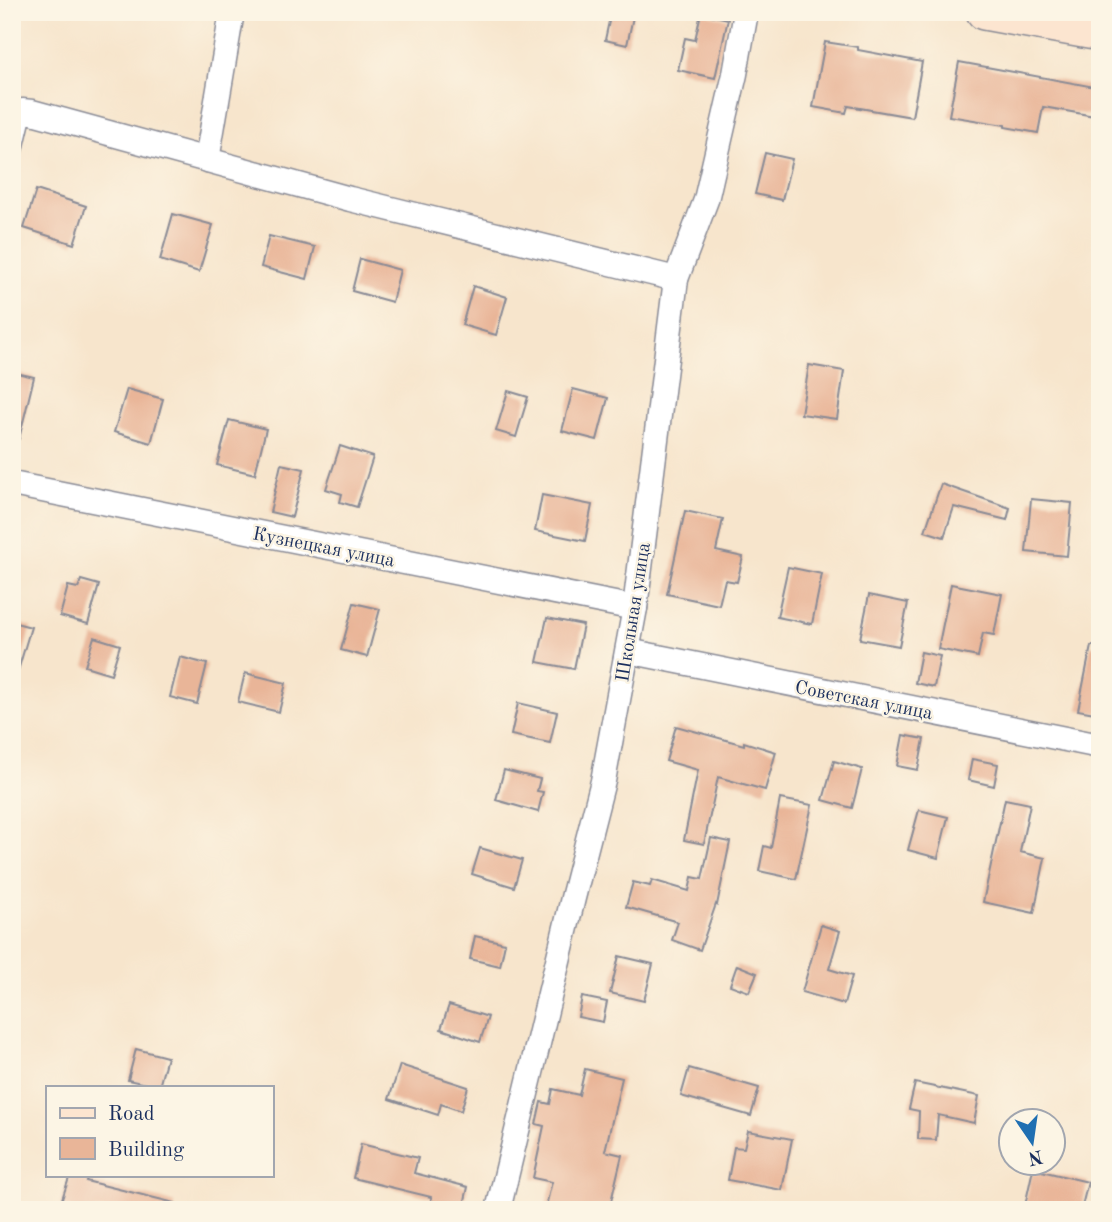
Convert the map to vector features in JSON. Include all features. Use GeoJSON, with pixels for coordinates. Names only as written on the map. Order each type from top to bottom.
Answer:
{"type":"FeatureCollection","features":[{"type":"Feature","properties":{"kind":"street"},"geometry":{"type":"LineString","coordinates":[[207,160],[232,12]]}},
{"type":"Feature","properties":{"kind":"street","name":"Школьная улица"},"geometry":{"type":"LineString","coordinates":[[498,1210],[569,911],[603,781],[635,608],[676,279],[706,200],[735,74],[746,12]]}},
{"type":"Feature","properties":{"kind":"street"},"geometry":{"type":"LineString","coordinates":[[984,12],[1100,33]]}},
{"type":"Feature","properties":{"kind":"street"},"geometry":{"type":"LineString","coordinates":[[12,145],[22,111],[32,112],[350,199],[676,279]]}},
{"type":"Feature","properties":{"kind":"street","name":"Кузнецкая улица"},"geometry":{"type":"LineString","coordinates":[[12,484],[635,608]]}},
{"type":"Feature","properties":{"kind":"street","name":"Советская улица"},"geometry":{"type":"LineString","coordinates":[[628,651],[1100,746]]}},
{"type":"Feature","properties":{"kind":"path"},"geometry":{"type":"LineString","coordinates":[[12,1169],[15,1210]]}},
{"type":"Feature","properties":{"kind":"building"},"geometry":{"type":"Polygon","coordinates":[[[611,12],[634,12],[627,45],[605,40],[611,12]]]}},
{"type":"Feature","properties":{"kind":"building"},"geometry":{"type":"Polygon","coordinates":[[[701,13],[728,19],[715,78],[678,70],[685,38],[695,40],[701,13]]]}},
{"type":"Feature","properties":{"kind":"building"},"geometry":{"type":"Polygon","coordinates":[[[825,42],[922,62],[912,117],[848,106],[846,113],[813,107],[825,42]]]}},
{"type":"Feature","properties":{"kind":"building"},"geometry":{"type":"Polygon","coordinates":[[[959,62],[1100,88],[1100,117],[1043,107],[1038,133],[949,116],[959,62]]]}},
{"type":"Feature","properties":{"kind":"building"},"geometry":{"type":"Polygon","coordinates":[[[765,153],[792,159],[782,200],[755,194],[765,153]]]}},
{"type":"Feature","properties":{"kind":"building"},"geometry":{"type":"Polygon","coordinates":[[[36,190],[86,206],[74,244],[24,228],[36,190]]]}},
{"type":"Feature","properties":{"kind":"building"},"geometry":{"type":"Polygon","coordinates":[[[173,214],[213,225],[199,272],[160,260],[173,214]]]}},
{"type":"Feature","properties":{"kind":"building"},"geometry":{"type":"Polygon","coordinates":[[[269,236],[315,247],[307,279],[261,267],[269,236]]]}},
{"type":"Feature","properties":{"kind":"building"},"geometry":{"type":"Polygon","coordinates":[[[360,259],[400,270],[392,302],[352,291],[360,259]]]}},
{"type":"Feature","properties":{"kind":"building"},"geometry":{"type":"Polygon","coordinates":[[[473,286],[507,297],[496,335],[462,325],[473,286]]]}},
{"type":"Feature","properties":{"kind":"building"},"geometry":{"type":"Polygon","coordinates":[[[809,365],[844,371],[837,419],[801,414],[809,365]]]}},
{"type":"Feature","properties":{"kind":"building"},"geometry":{"type":"Polygon","coordinates":[[[12,372],[34,377],[19,439],[12,438],[12,372]]]}},
{"type":"Feature","properties":{"kind":"building"},"geometry":{"type":"Polygon","coordinates":[[[127,389],[163,399],[151,443],[114,432],[127,389]]]}},
{"type":"Feature","properties":{"kind":"building"},"geometry":{"type":"Polygon","coordinates":[[[573,389],[608,398],[597,440],[562,431],[573,389]]]}},
{"type":"Feature","properties":{"kind":"building"},"geometry":{"type":"Polygon","coordinates":[[[508,391],[528,397],[516,437],[496,431],[508,391]]]}},
{"type":"Feature","properties":{"kind":"building"},"geometry":{"type":"Polygon","coordinates":[[[229,420],[266,429],[255,474],[217,465],[229,420]]]}},
{"type":"Feature","properties":{"kind":"building"},"geometry":{"type":"Polygon","coordinates":[[[340,446],[373,457],[357,507],[340,502],[342,494],[326,489],[340,446]]]}},
{"type":"Feature","properties":{"kind":"building"},"geometry":{"type":"Polygon","coordinates":[[[281,464],[304,469],[292,517],[270,512],[281,464]]]}},
{"type":"Feature","properties":{"kind":"building"},"geometry":{"type":"Polygon","coordinates":[[[941,484],[1010,508],[1007,520],[954,507],[944,537],[925,531],[941,484]]]}},
{"type":"Feature","properties":{"kind":"building"},"geometry":{"type":"Polygon","coordinates":[[[542,495],[592,505],[585,541],[535,531],[542,495]]]}},
{"type":"Feature","properties":{"kind":"building"},"geometry":{"type":"Polygon","coordinates":[[[1031,499],[1072,503],[1067,556],[1026,552],[1031,499]]]}},
{"type":"Feature","properties":{"kind":"building"},"geometry":{"type":"Polygon","coordinates":[[[685,511],[723,519],[716,551],[743,557],[737,582],[725,580],[719,605],[667,594],[685,511]]]}},
{"type":"Feature","properties":{"kind":"building"},"geometry":{"type":"Polygon","coordinates":[[[788,567],[822,574],[812,624],[777,617],[788,567]]]}},
{"type":"Feature","properties":{"kind":"building"},"geometry":{"type":"Polygon","coordinates":[[[81,580],[99,585],[88,624],[60,616],[68,586],[78,588],[81,580]]]}},
{"type":"Feature","properties":{"kind":"building"},"geometry":{"type":"Polygon","coordinates":[[[951,584],[1002,594],[994,635],[983,633],[978,657],[938,649],[951,584]]]}},
{"type":"Feature","properties":{"kind":"building"},"geometry":{"type":"Polygon","coordinates":[[[869,595],[908,603],[899,646],[860,639],[869,595]]]}},
{"type":"Feature","properties":{"kind":"building"},"geometry":{"type":"Polygon","coordinates":[[[354,603],[380,609],[367,657],[341,650],[354,603]]]}},
{"type":"Feature","properties":{"kind":"building"},"geometry":{"type":"Polygon","coordinates":[[[547,618],[583,625],[574,669],[537,662],[547,618]]]}},
{"type":"Feature","properties":{"kind":"building"},"geometry":{"type":"Polygon","coordinates":[[[12,622],[31,627],[17,674],[12,674],[12,622]]]}},
{"type":"Feature","properties":{"kind":"building"},"geometry":{"type":"Polygon","coordinates":[[[94,637],[120,645],[111,674],[85,666],[94,637]]]}},
{"type":"Feature","properties":{"kind":"building"},"geometry":{"type":"Polygon","coordinates":[[[1091,646],[1100,646],[1100,714],[1078,710],[1091,646]]]}},
{"type":"Feature","properties":{"kind":"building"},"geometry":{"type":"Polygon","coordinates":[[[921,652],[940,656],[934,687],[915,683],[921,652]]]}},
{"type":"Feature","properties":{"kind":"building"},"geometry":{"type":"Polygon","coordinates":[[[180,657],[207,664],[197,704],[170,697],[180,657]]]}},
{"type":"Feature","properties":{"kind":"building"},"geometry":{"type":"Polygon","coordinates":[[[245,673],[286,683],[279,712],[238,702],[245,673]]]}},
{"type":"Feature","properties":{"kind":"building"},"geometry":{"type":"Polygon","coordinates":[[[518,703],[557,712],[550,743],[511,735],[518,703]]]}},
{"type":"Feature","properties":{"kind":"building"},"geometry":{"type":"Polygon","coordinates":[[[676,726],[776,752],[765,790],[718,777],[704,844],[684,840],[698,770],[666,761],[676,726]]]}},
{"type":"Feature","properties":{"kind":"building"},"geometry":{"type":"Polygon","coordinates":[[[903,735],[924,739],[918,770],[897,766],[903,735]]]}},
{"type":"Feature","properties":{"kind":"building"},"geometry":{"type":"Polygon","coordinates":[[[972,759],[998,764],[994,786],[968,780],[972,759]]]}},
{"type":"Feature","properties":{"kind":"building"},"geometry":{"type":"Polygon","coordinates":[[[834,761],[862,769],[852,808],[823,800],[834,761]]]}},
{"type":"Feature","properties":{"kind":"building"},"geometry":{"type":"Polygon","coordinates":[[[504,770],[540,779],[537,791],[543,792],[538,812],[496,800],[504,770]]]}},
{"type":"Feature","properties":{"kind":"building"},"geometry":{"type":"Polygon","coordinates":[[[780,799],[812,805],[796,879],[759,871],[764,846],[771,848],[780,799]]]}},
{"type":"Feature","properties":{"kind":"building"},"geometry":{"type":"Polygon","coordinates":[[[1005,799],[1030,804],[1020,852],[1045,858],[1034,913],[983,902],[1005,799]]]}},
{"type":"Feature","properties":{"kind":"building"},"geometry":{"type":"Polygon","coordinates":[[[919,810],[948,817],[938,858],[908,850],[919,810]]]}},
{"type":"Feature","properties":{"kind":"building"},"geometry":{"type":"Polygon","coordinates":[[[711,838],[730,842],[717,905],[700,950],[672,940],[678,922],[626,907],[633,882],[650,886],[652,880],[689,891],[692,877],[702,879],[711,838]]]}},
{"type":"Feature","properties":{"kind":"building"},"geometry":{"type":"Polygon","coordinates":[[[480,848],[522,860],[514,887],[472,874],[480,848]]]}},
{"type":"Feature","properties":{"kind":"building"},"geometry":{"type":"Polygon","coordinates":[[[821,925],[840,931],[829,969],[852,976],[844,1004],[802,992],[821,925]]]}},
{"type":"Feature","properties":{"kind":"building"},"geometry":{"type":"Polygon","coordinates":[[[475,936],[505,943],[500,966],[470,959],[475,936]]]}},
{"type":"Feature","properties":{"kind":"building"},"geometry":{"type":"Polygon","coordinates":[[[619,956],[653,964],[644,1001],[610,993],[619,956]]]}},
{"type":"Feature","properties":{"kind":"building"},"geometry":{"type":"Polygon","coordinates":[[[737,965],[757,973],[749,992],[730,985],[737,965]]]}},
{"type":"Feature","properties":{"kind":"building"},"geometry":{"type":"Polygon","coordinates":[[[582,997],[607,1002],[603,1022],[578,1017],[582,997]]]}},
{"type":"Feature","properties":{"kind":"building"},"geometry":{"type":"Polygon","coordinates":[[[449,1005],[488,1017],[480,1042],[441,1029],[449,1005]]]}},
{"type":"Feature","properties":{"kind":"building"},"geometry":{"type":"Polygon","coordinates":[[[136,1049],[167,1057],[159,1086],[128,1080],[136,1049]]]}},
{"type":"Feature","properties":{"kind":"building"},"geometry":{"type":"Polygon","coordinates":[[[400,1065],[468,1087],[461,1111],[441,1104],[438,1115],[389,1099],[400,1065]]]}},
{"type":"Feature","properties":{"kind":"building"},"geometry":{"type":"Polygon","coordinates":[[[689,1068],[759,1088],[751,1116],[681,1096],[689,1068]]]}},
{"type":"Feature","properties":{"kind":"building"},"geometry":{"type":"Polygon","coordinates":[[[585,1069],[622,1078],[605,1151],[622,1155],[609,1210],[545,1210],[552,1182],[533,1178],[544,1126],[536,1124],[541,1102],[550,1104],[553,1089],[579,1095],[585,1069]]]}},
{"type":"Feature","properties":{"kind":"building"},"geometry":{"type":"Polygon","coordinates":[[[915,1083],[979,1096],[974,1123],[938,1115],[936,1140],[918,1139],[919,1111],[909,1109],[915,1083]]]}},
{"type":"Feature","properties":{"kind":"building"},"geometry":{"type":"Polygon","coordinates":[[[748,1131],[792,1139],[782,1190],[728,1180],[734,1147],[744,1148],[748,1131]]]}},
{"type":"Feature","properties":{"kind":"building"},"geometry":{"type":"Polygon","coordinates":[[[361,1144],[418,1158],[414,1173],[468,1187],[463,1209],[431,1201],[431,1197],[353,1178],[361,1144]]]}},
{"type":"Feature","properties":{"kind":"building"},"geometry":{"type":"Polygon","coordinates":[[[70,1176],[88,1176],[86,1181],[175,1203],[174,1210],[75,1210],[60,1205],[70,1176]]]}},
{"type":"Feature","properties":{"kind":"building"},"geometry":{"type":"Polygon","coordinates":[[[1031,1176],[1063,1176],[1088,1182],[1081,1210],[1024,1210],[1031,1176]]]}}]}
